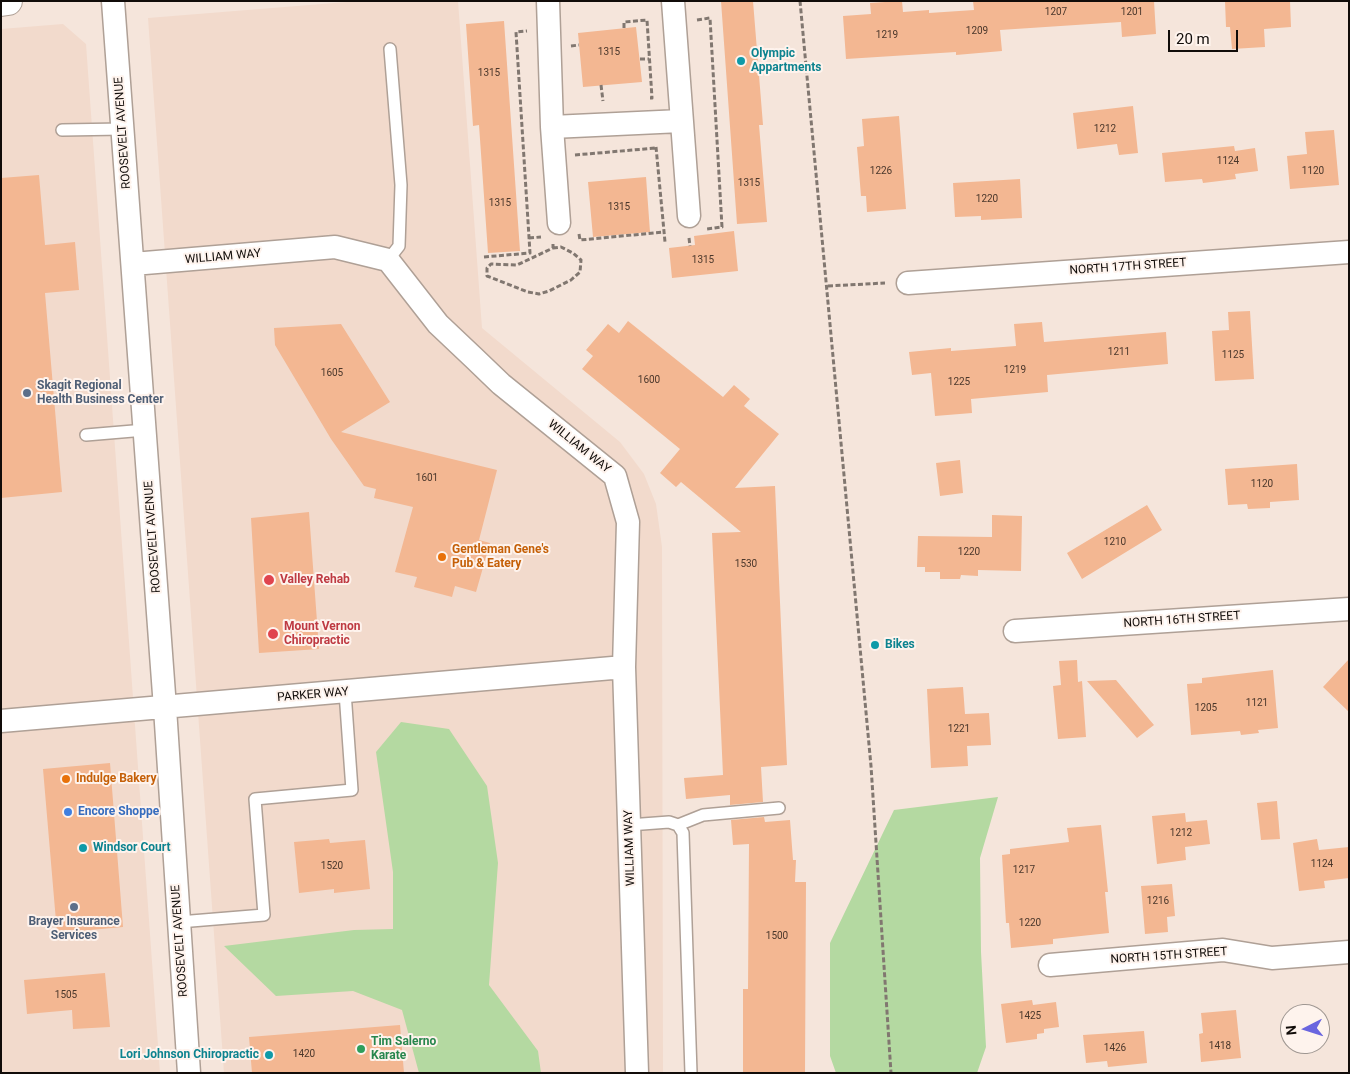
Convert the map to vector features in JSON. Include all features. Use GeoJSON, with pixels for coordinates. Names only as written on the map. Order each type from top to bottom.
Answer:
{"type":"FeatureCollection","features":[{"type":"Feature","properties":{"kind":"street"},"geometry":{"type":"LineString","coordinates":[[1,2],[8,1]]}},
{"type":"Feature","properties":{"kind":"street","name":"ROOSEVELT AVENUE"},"geometry":{"type":"LineString","coordinates":[[114,1],[134,264],[189,1073]]}},
{"type":"Feature","properties":{"kind":"street"},"geometry":{"type":"LineString","coordinates":[[548,1],[556,229]]}},
{"type":"Feature","properties":{"kind":"street"},"geometry":{"type":"LineString","coordinates":[[673,1],[681,121],[693,226]]}},
{"type":"Feature","properties":{"kind":"street"},"geometry":{"type":"LineString","coordinates":[[552,127],[681,121]]}},
{"type":"Feature","properties":{"kind":"street","name":"WILLIAM WAY"},"geometry":{"type":"LineString","coordinates":[[134,264],[335,247],[388,260],[438,324],[468,353],[501,384],[615,476],[628,522],[624,667],[637,1073]]}},
{"type":"Feature","properties":{"kind":"street","name":"NORTH 17TH STREET"},"geometry":{"type":"LineString","coordinates":[[908,283],[1349,252]]}},
{"type":"Feature","properties":{"kind":"street","name":"NORTH 16TH STREET"},"geometry":{"type":"LineString","coordinates":[[1015,631],[1349,609]]}},
{"type":"Feature","properties":{"kind":"street","name":"PARKER WAY"},"geometry":{"type":"LineString","coordinates":[[1,721],[624,667]]}},
{"type":"Feature","properties":{"kind":"street","name":"NORTH 15TH STREET"},"geometry":{"type":"LineString","coordinates":[[1050,965],[1223,950],[1272,958],[1349,952]]}},
{"type":"Feature","properties":{"kind":"lane"},"geometry":{"type":"LineString","coordinates":[[388,260],[400,246],[401,185],[390,48]]}},
{"type":"Feature","properties":{"kind":"lane"},"geometry":{"type":"LineString","coordinates":[[62,130],[123,129]]}},
{"type":"Feature","properties":{"kind":"lane"},"geometry":{"type":"LineString","coordinates":[[86,435],[145,430]]}},
{"type":"Feature","properties":{"kind":"lane"},"geometry":{"type":"LineString","coordinates":[[179,922],[264,915],[255,799],[352,790],[345,692]]}},
{"type":"Feature","properties":{"kind":"lane"},"geometry":{"type":"LineString","coordinates":[[629,826],[669,822],[678,824],[702,815],[779,808]]}},
{"type":"Feature","properties":{"kind":"lane"},"geometry":{"type":"LineString","coordinates":[[678,824],[683,833],[691,1073]]}},
{"type":"Feature","properties":{"kind":"path"},"geometry":{"type":"LineString","coordinates":[[800,1],[828,286],[871,766],[891,1073]]}},
{"type":"Feature","properties":{"kind":"path"},"geometry":{"type":"LineString","coordinates":[[690,246],[693,226],[722,227],[710,18],[692,20]]}},
{"type":"Feature","properties":{"kind":"path"},"geometry":{"type":"LineString","coordinates":[[624,28],[624,22],[647,20],[652,98],[642,99]]}},
{"type":"Feature","properties":{"kind":"path"},"geometry":{"type":"LineString","coordinates":[[484,257],[530,252],[516,32],[531,31]]}},
{"type":"Feature","properties":{"kind":"path"},"geometry":{"type":"LineString","coordinates":[[565,46],[579,45]]}},
{"type":"Feature","properties":{"kind":"path"},"geometry":{"type":"LineString","coordinates":[[640,60],[649,59]]}},
{"type":"Feature","properties":{"kind":"path"},"geometry":{"type":"LineString","coordinates":[[601,86],[602,101]]}},
{"type":"Feature","properties":{"kind":"path"},"geometry":{"type":"LineString","coordinates":[[593,101],[612,100]]}},
{"type":"Feature","properties":{"kind":"path"},"geometry":{"type":"LineString","coordinates":[[655,140],[665,242]]}},
{"type":"Feature","properties":{"kind":"path"},"geometry":{"type":"LineString","coordinates":[[574,165],[574,155],[656,148]]}},
{"type":"Feature","properties":{"kind":"path"},"geometry":{"type":"LineString","coordinates":[[553,248],[556,229]]}},
{"type":"Feature","properties":{"kind":"path"},"geometry":{"type":"LineString","coordinates":[[579,233],[580,240],[664,232]]}},
{"type":"Feature","properties":{"kind":"path"},"geometry":{"type":"LineString","coordinates":[[561,247],[573,253],[580,260],[580,272],[570,280],[549,291],[539,294],[528,292],[487,276],[487,268],[491,264],[513,266],[553,248],[561,247]]}},
{"type":"Feature","properties":{"kind":"path"},"geometry":{"type":"LineString","coordinates":[[828,286],[908,283]]}},
{"type":"Feature","properties":{"kind":"shaded area"},"geometry":{"type":"Polygon","coordinates":[[[359,1],[458,1],[482,328],[620,442],[644,474],[656,504],[662,547],[663,1073],[224,1073],[148,18],[359,1]]]}},
{"type":"Feature","properties":{"kind":"shaded area"},"geometry":{"type":"Polygon","coordinates":[[[63,24],[86,44],[160,1073],[1,1073],[1,29],[63,24]]]}},
{"type":"Feature","properties":{"kind":"green space"},"geometry":{"type":"Polygon","coordinates":[[[401,722],[449,729],[487,786],[498,863],[489,985],[538,1051],[541,1073],[419,1073],[402,1010],[353,991],[276,996],[224,946],[354,930],[393,929],[393,872],[376,752],[401,722]]]}},
{"type":"Feature","properties":{"kind":"green space"},"geometry":{"type":"Polygon","coordinates":[[[998,797],[980,858],[981,952],[986,1047],[977,1073],[836,1073],[830,1056],[830,943],[894,810],[998,797]]]}},
{"type":"Feature","properties":{"kind":"building"},"geometry":{"type":"Polygon","coordinates":[[[721,1],[753,1],[763,125],[759,125],[767,222],[737,224],[721,1]]]}},
{"type":"Feature","properties":{"kind":"building"},"geometry":{"type":"Polygon","coordinates":[[[902,1],[903,12],[929,10],[929,13],[974,10],[973,1],[1154,1],[1156,34],[1122,37],[1121,22],[1000,30],[1002,51],[956,55],[956,52],[846,59],[843,16],[871,14],[870,3],[902,1]]]}},
{"type":"Feature","properties":{"kind":"building"},"geometry":{"type":"Polygon","coordinates":[[[1225,1],[1290,1],[1291,27],[1264,29],[1265,47],[1232,49],[1230,27],[1226,27],[1225,1]]]}},
{"type":"Feature","properties":{"kind":"building"},"geometry":{"type":"Polygon","coordinates":[[[504,21],[520,251],[488,253],[479,125],[473,126],[466,24],[504,21]]]}},
{"type":"Feature","properties":{"kind":"building"},"geometry":{"type":"Polygon","coordinates":[[[636,27],[642,82],[583,87],[578,33],[636,27]]]}},
{"type":"Feature","properties":{"kind":"building"},"geometry":{"type":"Polygon","coordinates":[[[1133,106],[1138,153],[1119,155],[1117,144],[1077,149],[1073,113],[1133,106]]]}},
{"type":"Feature","properties":{"kind":"building"},"geometry":{"type":"Polygon","coordinates":[[[899,116],[906,209],[867,212],[866,196],[861,196],[857,147],[864,146],[862,119],[899,116]]]}},
{"type":"Feature","properties":{"kind":"building"},"geometry":{"type":"Polygon","coordinates":[[[1334,130],[1339,185],[1290,189],[1287,156],[1307,154],[1305,132],[1334,130]]]}},
{"type":"Feature","properties":{"kind":"building"},"geometry":{"type":"Polygon","coordinates":[[[1234,146],[1235,151],[1255,148],[1258,171],[1235,174],[1236,179],[1203,183],[1202,179],[1165,182],[1162,153],[1234,146]]]}},
{"type":"Feature","properties":{"kind":"building","name":"Skagit Regional Health Business Center"},"geometry":{"type":"Polygon","coordinates":[[[39,175],[45,245],[75,242],[79,290],[45,293],[62,492],[1,498],[1,178],[39,175]]]}},
{"type":"Feature","properties":{"kind":"building"},"geometry":{"type":"Polygon","coordinates":[[[646,177],[650,232],[593,237],[588,182],[646,177]]]}},
{"type":"Feature","properties":{"kind":"building"},"geometry":{"type":"Polygon","coordinates":[[[1020,179],[1022,218],[981,220],[981,216],[955,217],[953,183],[1020,179]]]}},
{"type":"Feature","properties":{"kind":"building"},"geometry":{"type":"Polygon","coordinates":[[[734,231],[738,271],[672,278],[669,248],[695,245],[694,236],[734,231]]]}},
{"type":"Feature","properties":{"kind":"building"},"geometry":{"type":"Polygon","coordinates":[[[1250,311],[1254,379],[1215,381],[1212,331],[1229,330],[1228,312],[1250,311]]]}},
{"type":"Feature","properties":{"kind":"building"},"geometry":{"type":"Polygon","coordinates":[[[628,321],[723,397],[734,385],[750,399],[744,406],[779,434],[735,488],[775,486],[787,765],[761,767],[763,802],[730,805],[730,795],[686,799],[684,778],[723,775],[712,533],[741,532],[681,482],[676,487],[660,473],[680,449],[582,369],[593,356],[586,350],[608,324],[619,333],[628,321]]]}},
{"type":"Feature","properties":{"kind":"building"},"geometry":{"type":"Polygon","coordinates":[[[1042,322],[1044,342],[1166,332],[1168,364],[1047,375],[1048,392],[971,399],[972,413],[935,416],[931,373],[912,375],[909,352],[951,348],[951,351],[1016,346],[1014,324],[1042,322]]]}},
{"type":"Feature","properties":{"kind":"building"},"geometry":{"type":"Polygon","coordinates":[[[341,324],[390,402],[341,432],[497,470],[479,540],[490,543],[476,592],[455,586],[452,597],[414,587],[417,577],[395,572],[413,507],[374,498],[376,489],[364,486],[331,439],[275,345],[274,328],[341,324]]]}},
{"type":"Feature","properties":{"kind":"building"},"geometry":{"type":"Polygon","coordinates":[[[960,460],[963,493],[940,496],[936,463],[960,460]]]}},
{"type":"Feature","properties":{"kind":"building"},"geometry":{"type":"Polygon","coordinates":[[[1297,464],[1299,500],[1270,502],[1270,508],[1248,509],[1247,504],[1228,505],[1225,469],[1297,464]]]}},
{"type":"Feature","properties":{"kind":"building"},"geometry":{"type":"Polygon","coordinates":[[[1147,505],[1162,530],[1082,579],[1067,553],[1147,505]]]}},
{"type":"Feature","properties":{"kind":"building"},"geometry":{"type":"Polygon","coordinates":[[[309,512],[319,649],[259,653],[251,518],[309,512]]]}},
{"type":"Feature","properties":{"kind":"building"},"geometry":{"type":"Polygon","coordinates":[[[992,515],[1022,516],[1021,571],[978,570],[978,576],[961,575],[960,579],[940,579],[940,572],[925,572],[925,567],[917,567],[918,536],[992,537],[992,515]]]}},
{"type":"Feature","properties":{"kind":"building"},"geometry":{"type":"Polygon","coordinates":[[[1349,659],[1349,712],[1323,687],[1349,659]]]}},
{"type":"Feature","properties":{"kind":"building"},"geometry":{"type":"Polygon","coordinates":[[[1077,660],[1078,682],[1082,681],[1086,737],[1058,739],[1053,686],[1061,685],[1059,661],[1077,660]]]}},
{"type":"Feature","properties":{"kind":"building"},"geometry":{"type":"Polygon","coordinates":[[[1273,670],[1278,728],[1258,730],[1259,733],[1241,735],[1240,731],[1191,735],[1187,684],[1202,683],[1202,678],[1273,670]]]}},
{"type":"Feature","properties":{"kind":"building"},"geometry":{"type":"Polygon","coordinates":[[[1116,680],[1154,725],[1137,738],[1087,681],[1116,680]]]}},
{"type":"Feature","properties":{"kind":"building"},"geometry":{"type":"Polygon","coordinates":[[[963,687],[965,714],[989,713],[991,745],[967,746],[968,766],[931,768],[927,689],[963,687]]]}},
{"type":"Feature","properties":{"kind":"building","name":"Windsor Court"},"geometry":{"type":"Polygon","coordinates":[[[110,763],[123,927],[57,933],[43,769],[110,763]]]}},
{"type":"Feature","properties":{"kind":"building"},"geometry":{"type":"Polygon","coordinates":[[[1277,801],[1280,839],[1261,840],[1257,803],[1277,801]]]}},
{"type":"Feature","properties":{"kind":"building"},"geometry":{"type":"Polygon","coordinates":[[[1185,813],[1186,822],[1207,820],[1210,844],[1185,847],[1186,860],[1157,864],[1152,816],[1185,813]]]}},
{"type":"Feature","properties":{"kind":"building"},"geometry":{"type":"Polygon","coordinates":[[[764,817],[765,822],[790,820],[793,860],[796,860],[795,882],[806,882],[805,1073],[743,1073],[743,989],[748,989],[749,844],[733,845],[731,820],[764,817]]]}},
{"type":"Feature","properties":{"kind":"building"},"geometry":{"type":"Polygon","coordinates":[[[1101,825],[1108,892],[1105,892],[1109,933],[1053,939],[1053,944],[1011,948],[1009,923],[1006,923],[1002,855],[1010,854],[1010,849],[1069,842],[1067,828],[1101,825]]]}},
{"type":"Feature","properties":{"kind":"building"},"geometry":{"type":"Polygon","coordinates":[[[329,839],[330,843],[365,840],[370,889],[334,893],[334,889],[299,893],[294,842],[329,839]]]}},
{"type":"Feature","properties":{"kind":"building"},"geometry":{"type":"Polygon","coordinates":[[[1317,839],[1319,850],[1349,847],[1349,878],[1324,881],[1325,888],[1299,891],[1293,843],[1317,839]]]}},
{"type":"Feature","properties":{"kind":"building"},"geometry":{"type":"Polygon","coordinates":[[[1172,884],[1175,916],[1167,917],[1168,932],[1145,934],[1141,886],[1172,884]]]}},
{"type":"Feature","properties":{"kind":"building"},"geometry":{"type":"Polygon","coordinates":[[[105,973],[110,1027],[73,1029],[72,1010],[27,1014],[24,980],[105,973]]]}},
{"type":"Feature","properties":{"kind":"building"},"geometry":{"type":"Polygon","coordinates":[[[1032,1000],[1033,1005],[1056,1002],[1059,1027],[1044,1029],[1044,1033],[1037,1034],[1037,1039],[1006,1043],[1001,1004],[1032,1000]]]}},
{"type":"Feature","properties":{"kind":"building"},"geometry":{"type":"Polygon","coordinates":[[[1236,1010],[1241,1058],[1201,1062],[1199,1034],[1203,1033],[1201,1013],[1236,1010]]]}},
{"type":"Feature","properties":{"kind":"building"},"geometry":{"type":"Polygon","coordinates":[[[400,1025],[404,1073],[252,1073],[249,1037],[400,1025]]]}},
{"type":"Feature","properties":{"kind":"building"},"geometry":{"type":"Polygon","coordinates":[[[1144,1031],[1147,1063],[1108,1067],[1107,1061],[1086,1063],[1083,1035],[1144,1031]]]}},
{"type":"Feature","properties":{"kind":"place","name":"Olympic Appartments"},"geometry":{"type":"Point","coordinates":[741,61]}},
{"type":"Feature","properties":{"kind":"place","name":"Skagit Regional Health Business Center"},"geometry":{"type":"Point","coordinates":[27,393]}},
{"type":"Feature","properties":{"kind":"place","name":"Gentleman Gene's Pub & Eatery"},"geometry":{"type":"Point","coordinates":[442,557]}},
{"type":"Feature","properties":{"kind":"place","name":"Valley Rehab"},"geometry":{"type":"Point","coordinates":[269,580]}},
{"type":"Feature","properties":{"kind":"place","name":"Mount Vernon Chiropractic"},"geometry":{"type":"Point","coordinates":[273,634]}},
{"type":"Feature","properties":{"kind":"place","name":"Bikes"},"geometry":{"type":"Point","coordinates":[875,645]}},
{"type":"Feature","properties":{"kind":"place","name":"Indulge Bakery"},"geometry":{"type":"Point","coordinates":[66,779]}},
{"type":"Feature","properties":{"kind":"place","name":"Encore Shoppe"},"geometry":{"type":"Point","coordinates":[68,812]}},
{"type":"Feature","properties":{"kind":"place","name":"Windsor Court"},"geometry":{"type":"Point","coordinates":[83,848]}},
{"type":"Feature","properties":{"kind":"place","name":"Brayer Insurance Services"},"geometry":{"type":"Point","coordinates":[74,907]}},
{"type":"Feature","properties":{"kind":"place","name":"Tim Salerno Karate"},"geometry":{"type":"Point","coordinates":[361,1049]}},
{"type":"Feature","properties":{"kind":"place","name":"Lori Johnson Chiropractic"},"geometry":{"type":"Point","coordinates":[269,1055]}}]}
